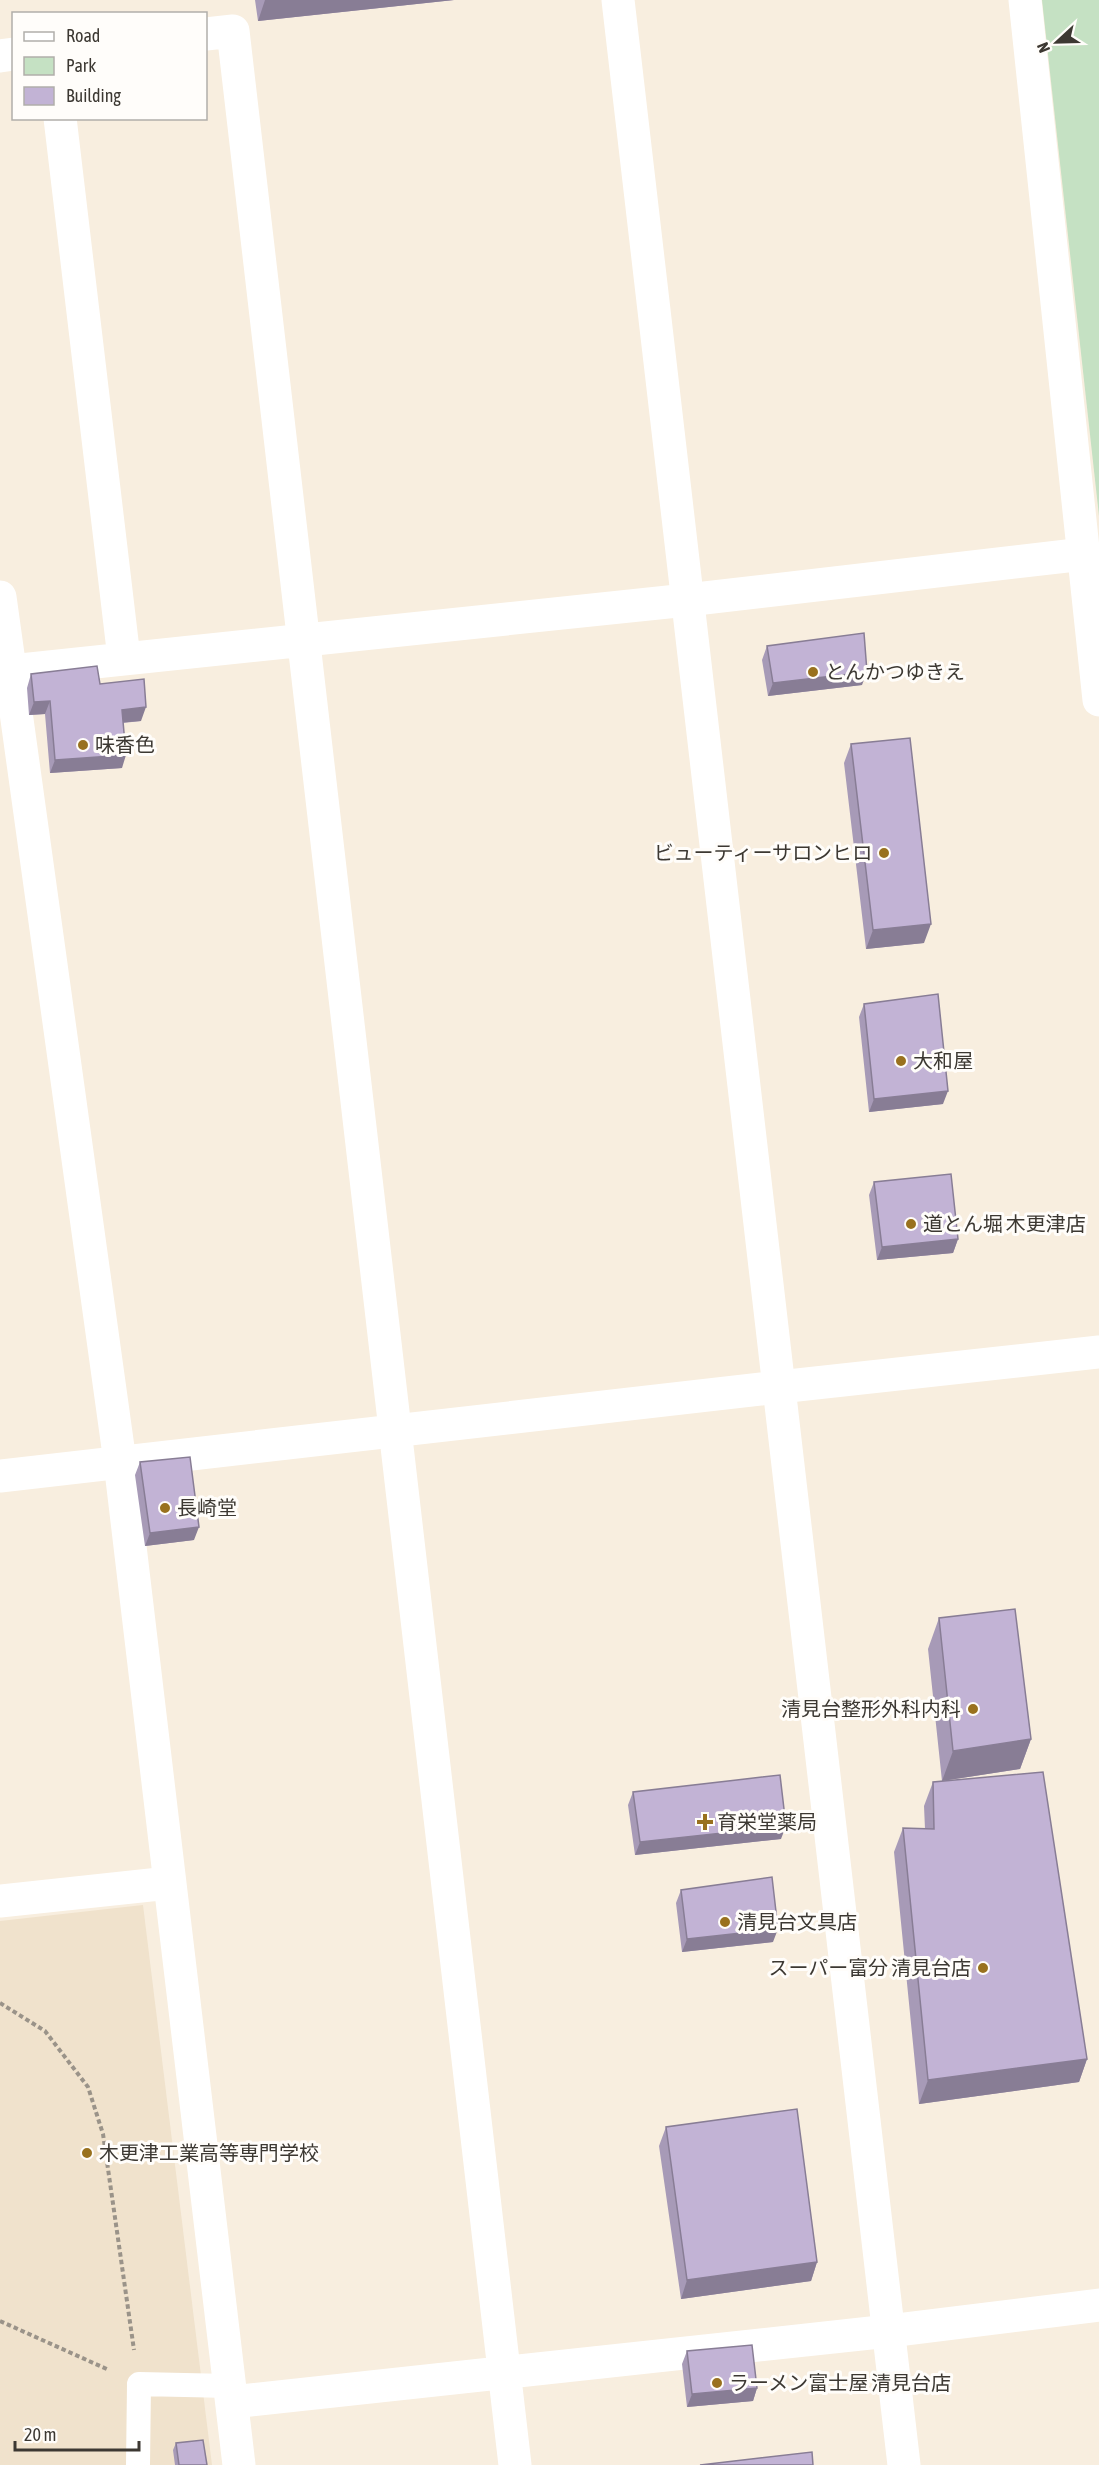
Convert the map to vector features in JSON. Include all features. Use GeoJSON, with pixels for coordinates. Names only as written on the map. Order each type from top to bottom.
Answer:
{"type":"FeatureCollection","features":[{"type":"Feature","properties":{"kind":"street"},"geometry":{"type":"LineString","coordinates":[[618,0],[904,2465]]}},
{"type":"Feature","properties":{"kind":"street"},"geometry":{"type":"LineString","coordinates":[[1025,0],[1088,544],[1099,700]]}},
{"type":"Feature","properties":{"kind":"street"},"geometry":{"type":"LineString","coordinates":[[207,34],[233,31],[515,2465]]}},
{"type":"Feature","properties":{"kind":"street"},"geometry":{"type":"LineString","coordinates":[[60,120],[124,658]]}},
{"type":"Feature","properties":{"kind":"street"},"geometry":{"type":"LineString","coordinates":[[5,671],[687,600],[1088,544]]}},
{"type":"Feature","properties":{"kind":"street"},"geometry":{"type":"LineString","coordinates":[[0,597],[5,671],[120,1462],[239,2465]]}},
{"type":"Feature","properties":{"kind":"street"},"geometry":{"type":"LineString","coordinates":[[0,1476],[1099,1352]]}},
{"type":"Feature","properties":{"kind":"street"},"geometry":{"type":"LineString","coordinates":[[0,1901],[169,1883]]}},
{"type":"Feature","properties":{"kind":"street"},"geometry":{"type":"LineString","coordinates":[[231,2394],[504,2373],[889,2331],[1099,2305]]}},
{"type":"Feature","properties":{"kind":"lane"},"geometry":{"type":"LineString","coordinates":[[138,2465],[139,2384],[231,2394]]}},
{"type":"Feature","properties":{"kind":"path"},"geometry":{"type":"LineString","coordinates":[[0,2003],[45,2031],[88,2087],[103,2134],[139,2384]]}},
{"type":"Feature","properties":{"kind":"path"},"geometry":{"type":"LineString","coordinates":[[0,2321],[139,2384]]}},
{"type":"Feature","properties":{"kind":"shaded area","name":"木更津工業高等専門学校"},"geometry":{"type":"Polygon","coordinates":[[[143,1905],[212,2465],[0,2465],[0,1921],[143,1905]]]}},
{"type":"Feature","properties":{"kind":"green space"},"geometry":{"type":"Polygon","coordinates":[[[1042,0],[1099,0],[1099,516],[1042,0]]]}},
{"type":"Feature","properties":{"kind":"building","name":"とんかつゆきえ"},"geometry":{"type":"Polygon","coordinates":[[[864,633],[867,672],[773,683],[767,646],[864,633]]]}},
{"type":"Feature","properties":{"kind":"building","name":"味香色"},"geometry":{"type":"Polygon","coordinates":[[[97,666],[100,684],[144,679],[146,707],[122,710],[126,755],[55,760],[50,701],[34,702],[31,674],[97,666]]]}},
{"type":"Feature","properties":{"kind":"building","name":"ビューティーサロンヒロ"},"geometry":{"type":"Polygon","coordinates":[[[910,738],[931,924],[873,930],[851,744],[910,738]]]}},
{"type":"Feature","properties":{"kind":"building","name":"大和屋"},"geometry":{"type":"Polygon","coordinates":[[[938,994],[948,1091],[874,1099],[864,1004],[938,994]]]}},
{"type":"Feature","properties":{"kind":"building","name":"道とん堀 木更津店"},"geometry":{"type":"Polygon","coordinates":[[[951,1174],[958,1239],[882,1247],[874,1182],[951,1174]]]}},
{"type":"Feature","properties":{"kind":"building","name":"長崎堂"},"geometry":{"type":"Polygon","coordinates":[[[190,1457],[199,1527],[150,1533],[140,1462],[190,1457]]]}},
{"type":"Feature","properties":{"kind":"building","name":"清見台整形外科内科"},"geometry":{"type":"Polygon","coordinates":[[[1015,1609],[1031,1739],[953,1751],[939,1618],[1015,1609]]]}},
{"type":"Feature","properties":{"kind":"building","name":"スーパー富分 清見台店"},"geometry":{"type":"Polygon","coordinates":[[[1043,1772],[1087,2059],[928,2080],[903,1828],[934,1829],[933,1782],[1043,1772]]]}},
{"type":"Feature","properties":{"kind":"building","name":"育栄堂薬局"},"geometry":{"type":"Polygon","coordinates":[[[780,1775],[786,1826],[640,1842],[633,1792],[780,1775]]]}},
{"type":"Feature","properties":{"kind":"building","name":"清見台文具店"},"geometry":{"type":"Polygon","coordinates":[[[772,1877],[778,1929],[687,1939],[681,1890],[772,1877]]]}},
{"type":"Feature","properties":{"kind":"building"},"geometry":{"type":"Polygon","coordinates":[[[797,2109],[817,2262],[687,2280],[666,2127],[797,2109]]]}},
{"type":"Feature","properties":{"kind":"building","name":"ラーメン富士屋 清見台店"},"geometry":{"type":"Polygon","coordinates":[[[752,2345],[757,2388],[692,2394],[687,2351],[752,2345]]]}},
{"type":"Feature","properties":{"kind":"building"},"geometry":{"type":"Polygon","coordinates":[[[203,2440],[207,2465],[179,2465],[176,2443],[203,2440]]]}},
{"type":"Feature","properties":{"kind":"building"},"geometry":{"type":"Polygon","coordinates":[[[812,2452],[813,2465],[700,2465],[812,2452]]]}},
{"type":"Feature","properties":{"kind":"place","name":"とんかつゆきえ"},"geometry":{"type":"Point","coordinates":[813,672]}},
{"type":"Feature","properties":{"kind":"place","name":"味香色"},"geometry":{"type":"Point","coordinates":[83,745]}},
{"type":"Feature","properties":{"kind":"place","name":"ビューティーサロンヒロ"},"geometry":{"type":"Point","coordinates":[884,853]}},
{"type":"Feature","properties":{"kind":"place","name":"大和屋"},"geometry":{"type":"Point","coordinates":[901,1061]}},
{"type":"Feature","properties":{"kind":"place","name":"道とん堀 木更津店"},"geometry":{"type":"Point","coordinates":[911,1224]}},
{"type":"Feature","properties":{"kind":"place","name":"長崎堂"},"geometry":{"type":"Point","coordinates":[165,1508]}},
{"type":"Feature","properties":{"kind":"place","name":"清見台整形外科内科"},"geometry":{"type":"Point","coordinates":[973,1709]}},
{"type":"Feature","properties":{"kind":"place","name":"育栄堂薬局"},"geometry":{"type":"Point","coordinates":[705,1822]}},
{"type":"Feature","properties":{"kind":"place","name":"清見台文具店"},"geometry":{"type":"Point","coordinates":[725,1922]}},
{"type":"Feature","properties":{"kind":"place","name":"スーパー富分 清見台店"},"geometry":{"type":"Point","coordinates":[983,1968]}},
{"type":"Feature","properties":{"kind":"place","name":"木更津工業高等専門学校"},"geometry":{"type":"Point","coordinates":[87,2153]}},
{"type":"Feature","properties":{"kind":"place","name":"ラーメン富士屋 清見台店"},"geometry":{"type":"Point","coordinates":[717,2383]}}]}
